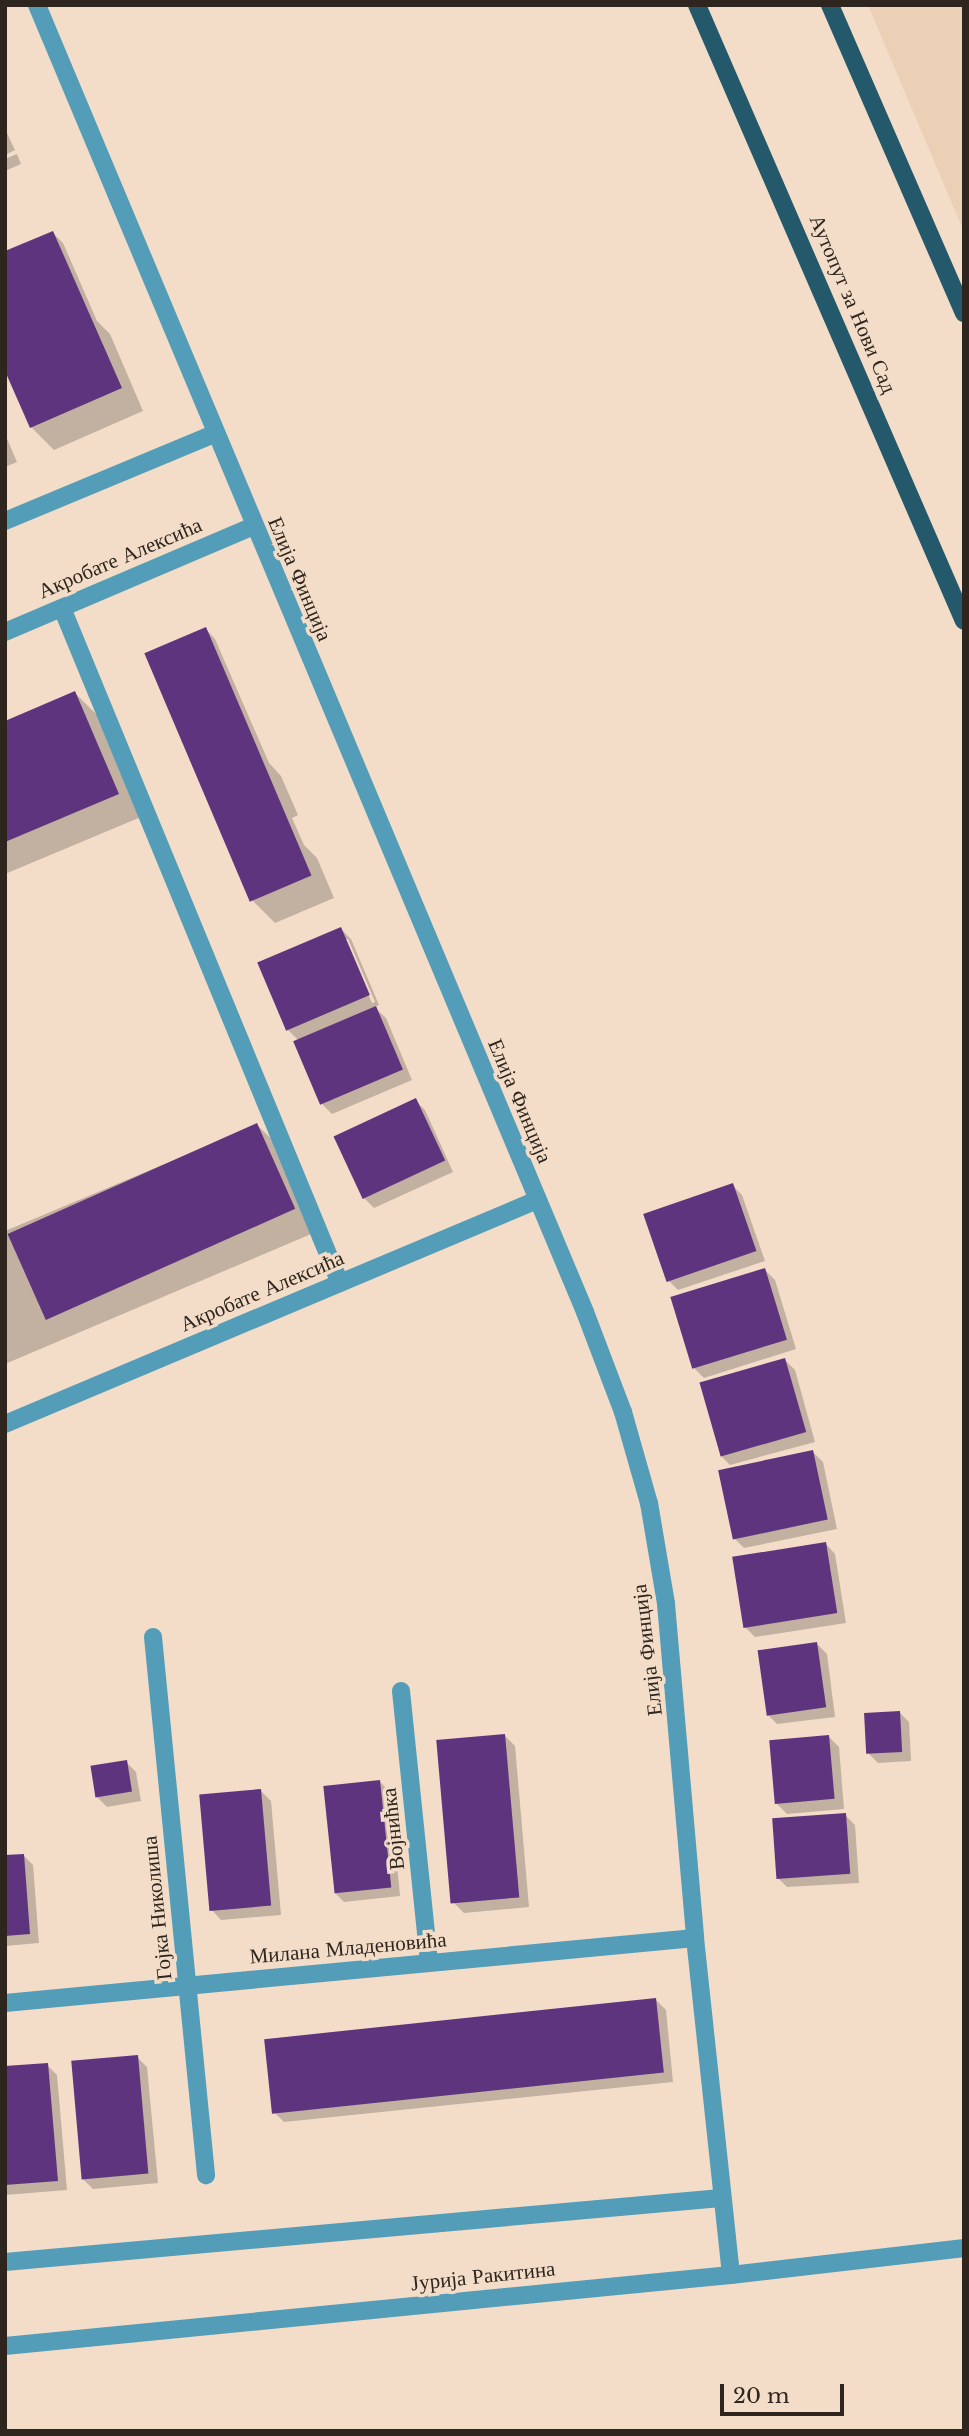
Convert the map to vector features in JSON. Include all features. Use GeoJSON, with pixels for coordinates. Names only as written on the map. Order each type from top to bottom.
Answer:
{"type":"FeatureCollection","features":[{"type":"Feature","properties":{"kind":"main road","name":"Аутопут за Нови Сад"},"geometry":{"type":"LineString","coordinates":[[697,5],[964,621]]}},
{"type":"Feature","properties":{"kind":"main road"},"geometry":{"type":"LineString","coordinates":[[830,5],[964,313]]}},
{"type":"Feature","properties":{"kind":"street","name":"Елија Финција"},"geometry":{"type":"LineString","coordinates":[[37,5],[214,434],[585,1312],[618,1399],[649,1503],[666,1604],[695,1938],[731,2275]]}},
{"type":"Feature","properties":{"kind":"street"},"geometry":{"type":"LineString","coordinates":[[5,521],[214,434]]}},
{"type":"Feature","properties":{"kind":"street","name":"Акробате Алексића"},"geometry":{"type":"LineString","coordinates":[[5,632],[254,526]]}},
{"type":"Feature","properties":{"kind":"street"},"geometry":{"type":"LineString","coordinates":[[62,608],[340,1283]]}},
{"type":"Feature","properties":{"kind":"street","name":"Акробате Алексића"},"geometry":{"type":"LineString","coordinates":[[5,1424],[537,1200]]}},
{"type":"Feature","properties":{"kind":"street","name":"Гојка Николиша"},"geometry":{"type":"LineString","coordinates":[[153,1637],[206,2175]]}},
{"type":"Feature","properties":{"kind":"street","name":"Војнићка"},"geometry":{"type":"LineString","coordinates":[[401,1691],[429,1963]]}},
{"type":"Feature","properties":{"kind":"street","name":"Милана Младеновића"},"geometry":{"type":"LineString","coordinates":[[5,2003],[695,1938]]}},
{"type":"Feature","properties":{"kind":"street"},"geometry":{"type":"LineString","coordinates":[[5,2262],[721,2198]]}},
{"type":"Feature","properties":{"kind":"street","name":"Јурија Ракитина"},"geometry":{"type":"LineString","coordinates":[[5,2346],[731,2275],[964,2248]]}},
{"type":"Feature","properties":{"kind":"shaded area"},"geometry":{"type":"Polygon","coordinates":[[[868,5],[964,5],[964,232],[868,5]]]}},
{"type":"Feature","properties":{"kind":"building"},"geometry":{"type":"Polygon","coordinates":[[[53,231],[122,388],[30,428],[5,371],[5,251],[53,231]]]}},
{"type":"Feature","properties":{"kind":"building"},"geometry":{"type":"Polygon","coordinates":[[[206,627],[311,876],[250,902],[144,653],[206,627]]]}},
{"type":"Feature","properties":{"kind":"building"},"geometry":{"type":"Polygon","coordinates":[[[75,691],[119,794],[5,842],[5,721],[75,691]]]}},
{"type":"Feature","properties":{"kind":"building"},"geometry":{"type":"Polygon","coordinates":[[[341,927],[370,995],[286,1031],[257,963],[341,927]]]}},
{"type":"Feature","properties":{"kind":"building"},"geometry":{"type":"Polygon","coordinates":[[[376,1006],[403,1070],[320,1105],[293,1041],[376,1006]]]}},
{"type":"Feature","properties":{"kind":"building"},"geometry":{"type":"Polygon","coordinates":[[[416,1098],[445,1161],[363,1199],[334,1136],[416,1098]]]}},
{"type":"Feature","properties":{"kind":"building"},"geometry":{"type":"Polygon","coordinates":[[[257,1123],[295,1209],[46,1320],[8,1234],[257,1123]]]}},
{"type":"Feature","properties":{"kind":"building"},"geometry":{"type":"Polygon","coordinates":[[[733,1183],[756,1251],[667,1282],[643,1214],[733,1183]]]}},
{"type":"Feature","properties":{"kind":"building"},"geometry":{"type":"Polygon","coordinates":[[[765,1268],[787,1340],[692,1369],[670,1297],[765,1268]]]}},
{"type":"Feature","properties":{"kind":"building"},"geometry":{"type":"Polygon","coordinates":[[[785,1358],[806,1432],[721,1457],[699,1383],[785,1358]]]}},
{"type":"Feature","properties":{"kind":"building"},"geometry":{"type":"Polygon","coordinates":[[[813,1450],[828,1519],[733,1540],[718,1470],[813,1450]]]}},
{"type":"Feature","properties":{"kind":"building"},"geometry":{"type":"Polygon","coordinates":[[[826,1542],[837,1613],[743,1628],[732,1557],[826,1542]]]}},
{"type":"Feature","properties":{"kind":"building"},"geometry":{"type":"Polygon","coordinates":[[[817,1642],[826,1707],[767,1716],[758,1650],[817,1642]]]}},
{"type":"Feature","properties":{"kind":"building"},"geometry":{"type":"Polygon","coordinates":[[[900,1711],[902,1752],[866,1754],[864,1713],[900,1711]]]}},
{"type":"Feature","properties":{"kind":"building"},"geometry":{"type":"Polygon","coordinates":[[[505,1734],[519,1897],[451,1903],[436,1740],[505,1734]]]}},
{"type":"Feature","properties":{"kind":"building"},"geometry":{"type":"Polygon","coordinates":[[[829,1735],[835,1799],[775,1804],[769,1740],[829,1735]]]}},
{"type":"Feature","properties":{"kind":"building"},"geometry":{"type":"Polygon","coordinates":[[[127,1760],[132,1792],[95,1797],[90,1766],[127,1760]]]}},
{"type":"Feature","properties":{"kind":"building"},"geometry":{"type":"Polygon","coordinates":[[[380,1780],[391,1887],[335,1893],[323,1786],[380,1780]]]}},
{"type":"Feature","properties":{"kind":"building"},"geometry":{"type":"Polygon","coordinates":[[[261,1789],[271,1906],[209,1911],[199,1794],[261,1789]]]}},
{"type":"Feature","properties":{"kind":"building"},"geometry":{"type":"Polygon","coordinates":[[[846,1813],[850,1874],[776,1879],[772,1818],[846,1813]]]}},
{"type":"Feature","properties":{"kind":"building"},"geometry":{"type":"Polygon","coordinates":[[[24,1854],[30,1934],[5,1936],[5,1855],[24,1854]]]}},
{"type":"Feature","properties":{"kind":"building"},"geometry":{"type":"Polygon","coordinates":[[[656,1998],[664,2073],[272,2114],[264,2039],[656,1998]]]}},
{"type":"Feature","properties":{"kind":"building"},"geometry":{"type":"Polygon","coordinates":[[[138,2055],[148,2174],[82,2179],[71,2061],[138,2055]]]}},
{"type":"Feature","properties":{"kind":"building"},"geometry":{"type":"Polygon","coordinates":[[[48,2063],[58,2181],[5,2185],[5,2066],[48,2063]]]}}]}
